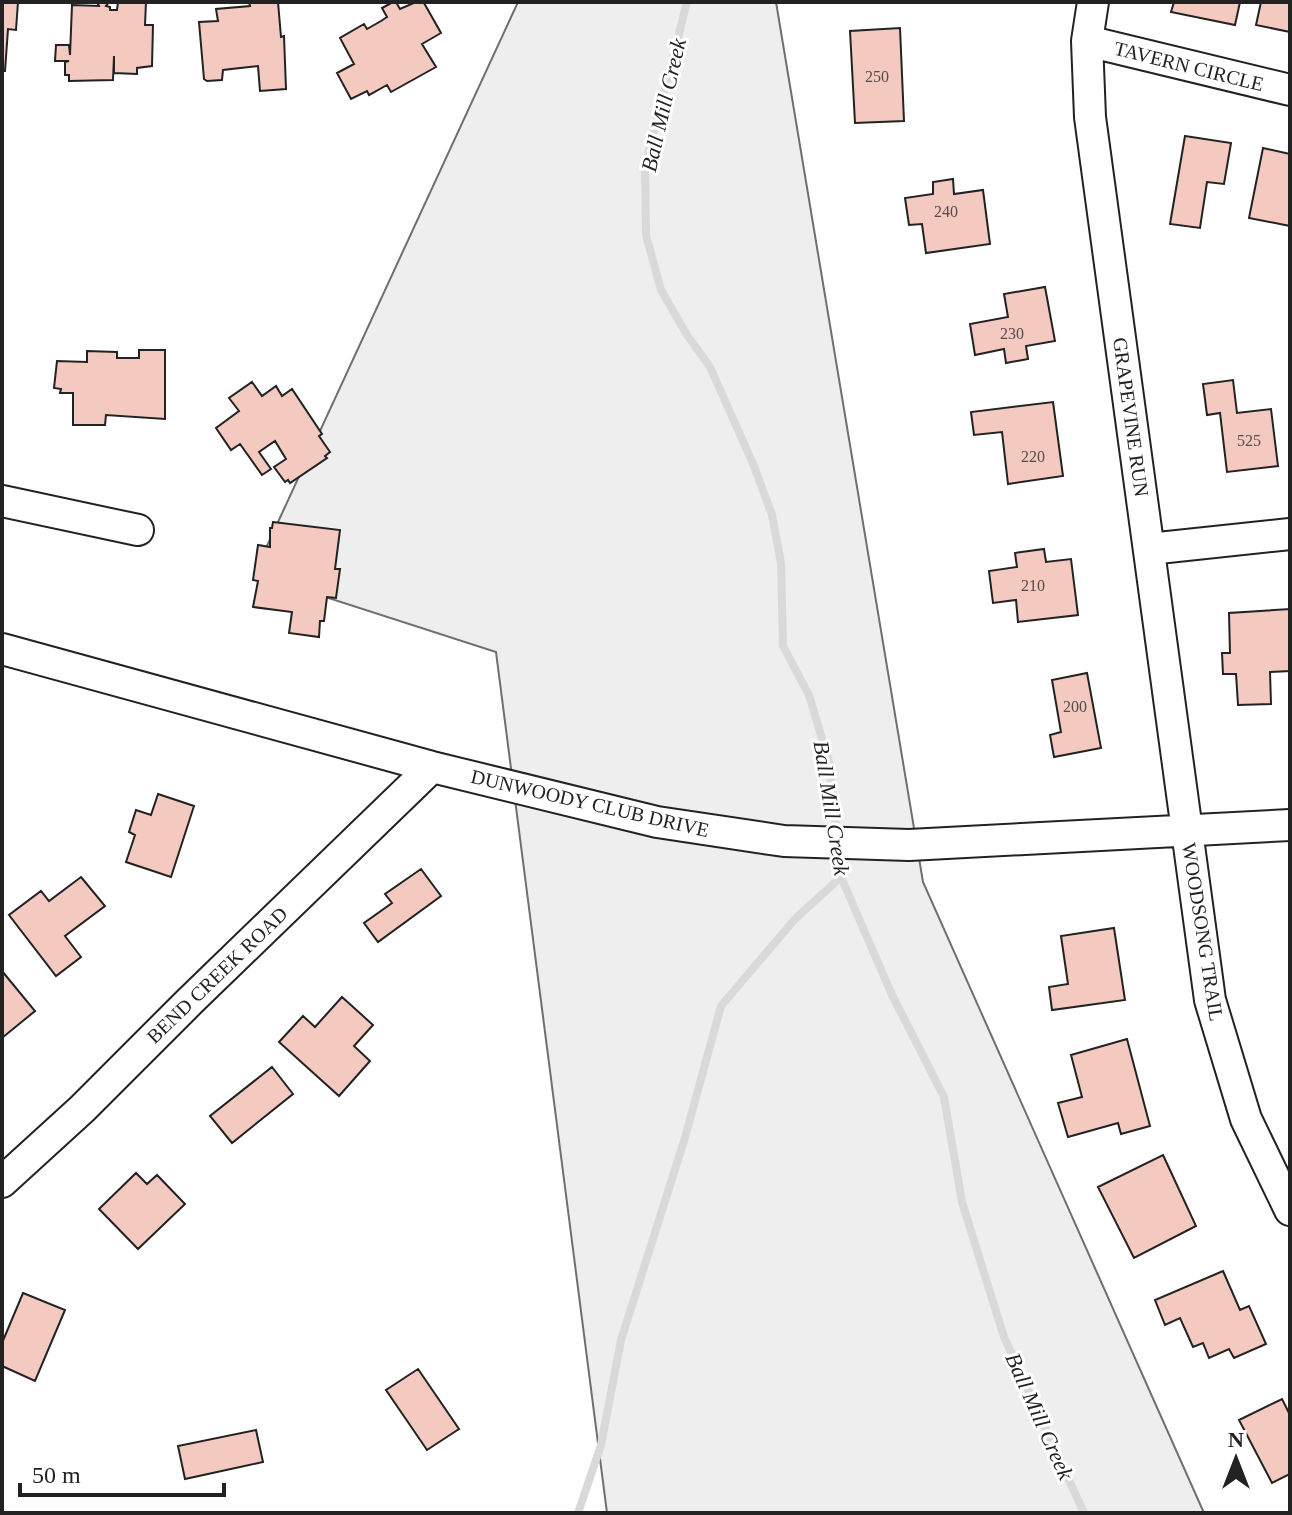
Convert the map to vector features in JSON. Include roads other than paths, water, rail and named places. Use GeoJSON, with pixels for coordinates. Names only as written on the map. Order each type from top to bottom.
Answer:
{"type":"FeatureCollection","features":[{"type":"Feature","properties":{"kind":"street","name":"GRAPEVINE RUN"},"geometry":{"type":"LineString","coordinates":[[1093,2],[1087,41],[1090,117],[1187,832]]}},
{"type":"Feature","properties":{"kind":"street","name":"TAVERN CIRCLE"},"geometry":{"type":"LineString","coordinates":[[1087,41],[1290,90]]}},
{"type":"Feature","properties":{"kind":"street"},"geometry":{"type":"LineString","coordinates":[[2,501],[138,530]]}},
{"type":"Feature","properties":{"kind":"street"},"geometry":{"type":"LineString","coordinates":[[1149,549],[1290,534]]}},
{"type":"Feature","properties":{"kind":"street","name":"DUNWOODY CLUB DRIVE"},"geometry":{"type":"LineString","coordinates":[[2,649],[432,767],[657,822],[784,841],[909,845],[1290,825]]}},
{"type":"Feature","properties":{"kind":"street","name":"BEND CREEK ROAD"},"geometry":{"type":"LineString","coordinates":[[2,1182],[82,1109],[432,767]]}},
{"type":"Feature","properties":{"kind":"street","name":"WOODSONG TRAIL"},"geometry":{"type":"LineString","coordinates":[[1187,832],[1210,1000],[1246,1119],[1290,1210]]}},
{"type":"Feature","properties":{"kind":"waterway","name":"Ball Mill Creek"},"geometry":{"type":"LineString","coordinates":[[687,2],[645,167],[646,235],[661,290],[710,367],[772,515],[781,563],[783,646],[809,695],[829,762],[837,836]]}},
{"type":"Feature","properties":{"kind":"waterway","name":"Ball Mill Creek"},"geometry":{"type":"LineString","coordinates":[[838,850],[841,877],[892,995],[944,1097],[962,1202],[1004,1337],[1084,1513]]}},
{"type":"Feature","properties":{"kind":"waterway"},"geometry":{"type":"LineString","coordinates":[[578,1513],[601,1445],[621,1340],[684,1141],[721,1006],[795,919],[841,877]]}}]}
